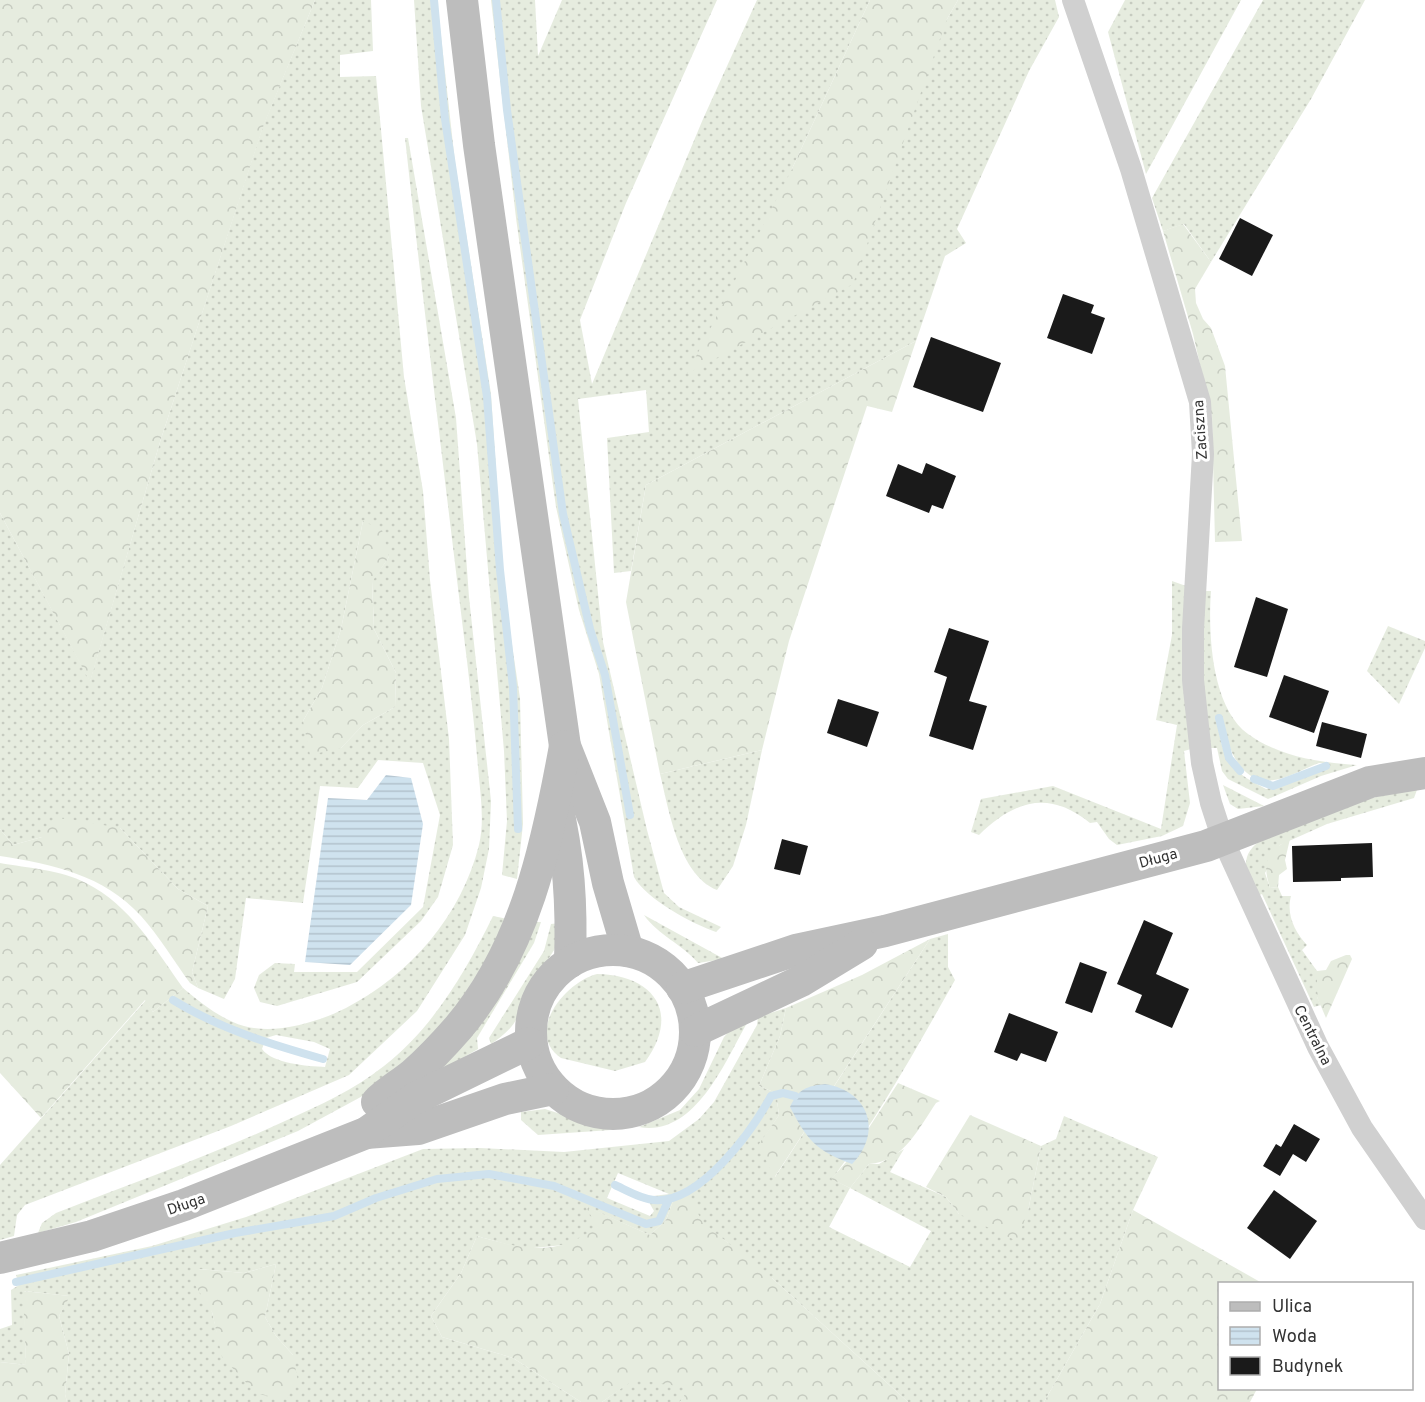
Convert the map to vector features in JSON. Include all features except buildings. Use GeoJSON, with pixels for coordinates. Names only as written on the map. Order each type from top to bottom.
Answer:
{"type":"FeatureCollection","features":[{"type":"Feature","properties":{"kind":"main road"},"geometry":{"type":"LineString","coordinates":[[462,0],[479,145],[565,746],[595,822],[608,883],[628,951]]}},
{"type":"Feature","properties":{"kind":"main road"},"geometry":{"type":"LineString","coordinates":[[336,1145],[386,1093],[411,1075],[436,1052],[472,1010],[496,976],[514,942],[528,903],[556,797],[565,746]]}},
{"type":"Feature","properties":{"kind":"main road","name":"Długa"},"geometry":{"type":"LineString","coordinates":[[682,988],[796,950],[885,931],[1223,840],[1370,782],[1425,773]]}},
{"type":"Feature","properties":{"kind":"main road"},"geometry":{"type":"LineString","coordinates":[[556,797],[565,840],[572,906],[570,962]]}},
{"type":"Feature","properties":{"kind":"main road","name":"Długa"},"geometry":{"type":"LineString","coordinates":[[695,1031],[801,981],[885,931]]}},
{"type":"Feature","properties":{"kind":"main road"},"geometry":{"type":"LineString","coordinates":[[608,950],[628,951],[650,959],[668,971],[682,988],[692,1009],[695,1031],[692,1056],[681,1079],[664,1097],[642,1110],[617,1115],[592,1112],[569,1102],[553,1089],[538,1067],[529,1042],[538,998],[551,978],[570,962],[588,954],[608,950]]}},
{"type":"Feature","properties":{"kind":"main road","name":"Długa"},"geometry":{"type":"LineString","coordinates":[[0,1258],[92,1236],[232,1187],[366,1133],[414,1099],[529,1042]]}},
{"type":"Feature","properties":{"kind":"main road","name":"Długa"},"geometry":{"type":"LineString","coordinates":[[366,1133],[418,1129],[505,1099],[553,1089]]}},
{"type":"Feature","properties":{"kind":"street","name":"Zaciszna"},"geometry":{"type":"LineString","coordinates":[[1073,0],[1131,169],[1200,402],[1203,454],[1193,629],[1193,680],[1205,780],[1223,840]]}},
{"type":"Feature","properties":{"kind":"street","name":"Centralna"},"geometry":{"type":"LineString","coordinates":[[1223,840],[1318,1047],[1362,1128],[1425,1219]]}},
{"type":"Feature","properties":{"kind":"green space"},"geometry":{"type":"Polygon","coordinates":[[[0,0],[315,0],[263,127],[160,442],[90,682],[0,513],[0,0]]]}},
{"type":"Feature","properties":{"kind":"green space"},"geometry":{"type":"Polygon","coordinates":[[[315,0],[371,0],[373,51],[340,55],[340,77],[376,76],[404,377],[423,491],[430,580],[449,739],[453,845],[438,897],[421,921],[357,982],[277,1006],[260,1002],[254,988],[259,975],[275,963],[295,964],[294,972],[357,972],[423,907],[440,815],[423,763],[378,760],[358,788],[320,786],[303,903],[246,898],[235,979],[224,999],[198,988],[192,972],[208,906],[178,889],[120,828],[42,837],[13,845],[0,829],[0,513],[90,681],[160,442],[263,126],[315,0]],[[363,521],[341,629],[322,688],[303,721],[341,748],[363,725],[395,707],[396,673],[374,629],[372,581],[389,557],[363,521]]]}},
{"type":"Feature","properties":{"kind":"green space"},"geometry":{"type":"Polygon","coordinates":[[[414,0],[437,0],[455,162],[491,394],[504,592],[520,698],[523,824],[517,879],[502,875],[507,821],[504,751],[477,444],[421,106],[414,0]]]}},
{"type":"Feature","properties":{"kind":"green space"},"geometry":{"type":"Polygon","coordinates":[[[491,0],[535,0],[538,56],[562,0],[717,0],[626,203],[580,320],[592,384],[703,119],[757,0],[870,0],[791,171],[947,19],[958,0],[1055,0],[1059,17],[1029,71],[957,229],[966,243],[945,256],[916,341],[646,485],[631,571],[614,573],[607,438],[649,432],[646,390],[578,399],[603,642],[647,830],[664,893],[679,907],[721,927],[716,932],[683,917],[659,902],[634,877],[599,674],[579,610],[556,507],[516,218],[491,0]]]}},
{"type":"Feature","properties":{"kind":"green space"},"geometry":{"type":"Polygon","coordinates":[[[870,0],[958,0],[947,19],[853,284],[687,374],[791,171],[870,0]]]}},
{"type":"Feature","properties":{"kind":"green space"},"geometry":{"type":"Polygon","coordinates":[[[1125,0],[1241,0],[1146,174],[1108,32],[1125,0]]]}},
{"type":"Feature","properties":{"kind":"green space"},"geometry":{"type":"Polygon","coordinates":[[[1263,0],[1365,0],[1311,99],[1211,262],[1184,224],[1163,231],[1152,198],[1263,0]]]}},
{"type":"Feature","properties":{"kind":"green space"},"geometry":{"type":"Polygon","coordinates":[[[405,138],[408,138],[456,418],[469,597],[491,801],[489,849],[481,888],[465,935],[417,1011],[349,1075],[231,1126],[25,1205],[17,1215],[14,1236],[0,1240],[0,1165],[146,1000],[153,1012],[183,988],[204,1005],[236,1023],[270,1029],[296,1026],[335,1013],[370,994],[412,960],[446,919],[471,871],[481,835],[481,796],[405,138]],[[276,1035],[266,1038],[262,1049],[282,1061],[325,1067],[330,1049],[314,1042],[276,1035]]]}},
{"type":"Feature","properties":{"kind":"green space"},"geometry":{"type":"Polygon","coordinates":[[[1183,224],[1211,262],[1195,289],[1196,303],[1203,319],[1211,328],[1225,366],[1242,541],[1215,542],[1212,417],[1193,334],[1163,231],[1183,224]]]}},
{"type":"Feature","properties":{"kind":"green space"},"geometry":{"type":"Polygon","coordinates":[[[916,341],[892,412],[867,406],[789,641],[762,750],[660,774],[626,602],[646,485],[916,341]]]}},
{"type":"Feature","properties":{"kind":"green space"},"geometry":{"type":"Polygon","coordinates":[[[363,521],[382,530],[389,557],[372,582],[374,629],[396,673],[395,707],[363,725],[341,748],[310,755],[303,721],[322,688],[341,629],[363,521]]]}},
{"type":"Feature","properties":{"kind":"green space"},"geometry":{"type":"Polygon","coordinates":[[[1172,581],[1186,586],[1191,749],[1184,751],[1190,803],[1183,826],[1162,836],[1117,845],[1109,839],[1097,822],[1090,823],[1060,806],[1046,803],[1019,807],[992,823],[979,835],[971,832],[981,799],[1053,786],[1161,829],[1177,725],[1156,720],[1172,635],[1172,581]]]}},
{"type":"Feature","properties":{"kind":"green space"},"geometry":{"type":"Polygon","coordinates":[[[1204,591],[1211,591],[1210,627],[1214,668],[1226,706],[1236,722],[1260,742],[1286,753],[1315,760],[1357,765],[1321,776],[1268,799],[1228,779],[1222,771],[1217,748],[1211,748],[1203,702],[1204,591]],[[1222,717],[1216,718],[1222,745],[1229,762],[1243,775],[1266,789],[1293,782],[1325,769],[1326,763],[1319,763],[1280,779],[1262,780],[1252,776],[1243,770],[1236,760],[1227,739],[1222,717]]]}},
{"type":"Feature","properties":{"kind":"green space"},"geometry":{"type":"Polygon","coordinates":[[[1388,626],[1425,641],[1425,648],[1399,704],[1367,671],[1388,626]]]}},
{"type":"Feature","properties":{"kind":"green space"},"geometry":{"type":"Polygon","coordinates":[[[762,750],[746,825],[733,866],[717,890],[693,871],[685,856],[672,823],[660,774],[762,750]]]}},
{"type":"Feature","properties":{"kind":"green space"},"geometry":{"type":"Polygon","coordinates":[[[1223,785],[1264,806],[1238,809],[1230,804],[1223,785]]]}},
{"type":"Feature","properties":{"kind":"green space"},"geometry":{"type":"Polygon","coordinates":[[[1418,787],[1414,798],[1327,824],[1280,845],[1265,873],[1270,888],[1278,887],[1282,896],[1291,896],[1290,910],[1293,923],[1307,945],[1302,950],[1317,971],[1317,997],[1321,1005],[1314,1007],[1262,894],[1255,897],[1247,872],[1247,857],[1256,844],[1273,832],[1297,822],[1352,803],[1418,787]]]}},
{"type":"Feature","properties":{"kind":"green space"},"geometry":{"type":"Polygon","coordinates":[[[57,817],[120,828],[178,889],[208,906],[192,972],[198,988],[190,983],[141,916],[111,890],[58,868],[0,856],[0,829],[13,845],[42,837],[57,817]]]}},
{"type":"Feature","properties":{"kind":"green space"},"geometry":{"type":"Polygon","coordinates":[[[1290,839],[1285,860],[1287,869],[1279,875],[1278,887],[1270,888],[1266,872],[1268,859],[1276,849],[1290,839]]]}},
{"type":"Feature","properties":{"kind":"green space"},"geometry":{"type":"Polygon","coordinates":[[[0,863],[66,875],[102,892],[116,903],[141,930],[183,988],[153,1012],[145,1000],[41,1118],[0,1073],[0,863]]]}},
{"type":"Feature","properties":{"kind":"green space"},"geometry":{"type":"Polygon","coordinates":[[[644,915],[724,959],[698,963],[644,915]]]}},
{"type":"Feature","properties":{"kind":"green space"},"geometry":{"type":"Polygon","coordinates":[[[493,916],[512,920],[446,1023],[370,1092],[298,1131],[76,1222],[38,1233],[42,1223],[56,1213],[257,1134],[336,1097],[373,1075],[402,1051],[433,1016],[460,978],[493,916]]]}},
{"type":"Feature","properties":{"kind":"green space"},"geometry":{"type":"Polygon","coordinates":[[[532,922],[541,922],[534,943],[477,1038],[478,1049],[428,1078],[532,922]]]}},
{"type":"Feature","properties":{"kind":"green space"},"geometry":{"type":"Polygon","coordinates":[[[561,923],[557,944],[525,991],[515,1022],[506,1033],[491,1044],[489,1038],[544,951],[551,924],[561,923]]]}},
{"type":"Feature","properties":{"kind":"green space"},"geometry":{"type":"Polygon","coordinates":[[[948,934],[948,967],[955,980],[881,1107],[832,1179],[850,1188],[869,1164],[879,1164],[904,1149],[890,1172],[946,1197],[959,1214],[1028,1211],[1041,1146],[1056,1139],[1064,1116],[1158,1157],[1133,1210],[1100,1304],[1044,1402],[908,1402],[772,1278],[680,1402],[602,1402],[635,1378],[728,1243],[673,1201],[666,1220],[650,1235],[586,1207],[599,1227],[573,1244],[524,1249],[477,1236],[461,1273],[431,1316],[442,1337],[513,1358],[581,1402],[67,1402],[65,1394],[69,1354],[59,1316],[69,1296],[24,1291],[26,1365],[0,1362],[0,1329],[12,1325],[11,1290],[19,1285],[16,1275],[152,1246],[246,1217],[423,1149],[480,1148],[564,1152],[669,1141],[699,1119],[714,1102],[757,1025],[758,1017],[786,1008],[780,1036],[759,1086],[776,1093],[779,1115],[760,1144],[775,1177],[930,939],[948,934]],[[618,1173],[607,1198],[650,1216],[654,1211],[650,1204],[653,1196],[669,1194],[618,1173]],[[850,1188],[829,1227],[910,1267],[931,1231],[850,1188]],[[276,1264],[244,1273],[198,1269],[223,1357],[293,1355],[276,1336],[265,1317],[276,1264]]]}},
{"type":"Feature","properties":{"kind":"green space"},"geometry":{"type":"Polygon","coordinates":[[[930,939],[774,1178],[759,1144],[779,1115],[776,1093],[759,1086],[780,1036],[786,1008],[862,975],[930,939]]]}},
{"type":"Feature","properties":{"kind":"green space"},"geometry":{"type":"Polygon","coordinates":[[[1350,955],[1352,959],[1326,1018],[1317,997],[1317,971],[1326,970],[1331,961],[1350,955]]]}},
{"type":"Feature","properties":{"kind":"green space"},"geometry":{"type":"Polygon","coordinates":[[[597,974],[634,981],[647,989],[656,1000],[661,1013],[661,1028],[656,1044],[645,1062],[615,1071],[561,1058],[551,1048],[547,1035],[548,1023],[553,1010],[573,987],[597,974]]]}},
{"type":"Feature","properties":{"kind":"green space"},"geometry":{"type":"Polygon","coordinates":[[[747,1023],[718,1076],[692,1109],[676,1120],[659,1127],[639,1127],[680,1110],[699,1089],[724,1037],[733,1027],[747,1023]]]}},
{"type":"Feature","properties":{"kind":"green space"},"geometry":{"type":"Polygon","coordinates":[[[898,1083],[940,1101],[936,1103],[916,1133],[901,1150],[881,1162],[869,1164],[850,1188],[831,1179],[848,1160],[898,1083]]]}},
{"type":"Feature","properties":{"kind":"green space"},"geometry":{"type":"Polygon","coordinates":[[[545,1109],[611,1130],[538,1135],[521,1120],[521,1112],[545,1109]]]}},
{"type":"Feature","properties":{"kind":"green space"},"geometry":{"type":"Polygon","coordinates":[[[970,1115],[1041,1146],[1028,1211],[1017,1241],[959,1214],[946,1197],[926,1187],[970,1115]]]}},
{"type":"Feature","properties":{"kind":"green space"},"geometry":{"type":"Polygon","coordinates":[[[689,1196],[703,1223],[772,1278],[908,1402],[680,1402],[689,1388],[635,1379],[602,1402],[581,1402],[513,1358],[442,1337],[431,1316],[461,1273],[477,1236],[510,1245],[553,1247],[582,1237],[598,1227],[585,1206],[650,1235],[666,1220],[673,1201],[689,1196]]]}},
{"type":"Feature","properties":{"kind":"green space"},"geometry":{"type":"Polygon","coordinates":[[[1133,1210],[1260,1282],[1218,1282],[1218,1390],[1256,1390],[1250,1402],[1044,1402],[1100,1304],[1133,1210]]]}},
{"type":"Feature","properties":{"kind":"green space"},"geometry":{"type":"Polygon","coordinates":[[[276,1264],[265,1317],[276,1336],[293,1355],[298,1382],[286,1399],[257,1394],[222,1357],[212,1312],[195,1285],[198,1269],[244,1273],[276,1264]]]}},
{"type":"Feature","properties":{"kind":"green space"},"geometry":{"type":"Polygon","coordinates":[[[23,1291],[70,1296],[59,1316],[69,1354],[65,1394],[67,1402],[0,1402],[0,1362],[26,1365],[23,1291]]]}},
{"type":"Feature","properties":{"kind":"water"},"geometry":{"type":"Polygon","coordinates":[[[386,775],[411,778],[423,824],[411,905],[350,965],[305,962],[328,798],[367,800],[386,775]]]}},
{"type":"Feature","properties":{"kind":"water"},"geometry":{"type":"Polygon","coordinates":[[[825,1084],[840,1088],[852,1095],[867,1115],[869,1126],[867,1139],[862,1152],[852,1164],[829,1154],[814,1143],[790,1107],[800,1092],[825,1084]]]}},
{"type":"Feature","properties":{"kind":"waterway"},"geometry":{"type":"LineString","coordinates":[[434,0],[445,119],[487,397],[500,570],[513,687],[518,829]]}},
{"type":"Feature","properties":{"kind":"waterway"},"geometry":{"type":"LineString","coordinates":[[496,0],[507,110],[563,514],[590,629],[605,675],[630,815]]}},
{"type":"Feature","properties":{"kind":"waterway"},"geometry":{"type":"LineString","coordinates":[[1219,718],[1229,758],[1240,771]]}},
{"type":"Feature","properties":{"kind":"waterway"},"geometry":{"type":"LineString","coordinates":[[1254,779],[1273,786],[1326,766]]}},
{"type":"Feature","properties":{"kind":"waterway"},"geometry":{"type":"LineString","coordinates":[[173,1000],[227,1027],[323,1059]]}},
{"type":"Feature","properties":{"kind":"waterway"},"geometry":{"type":"LineString","coordinates":[[615,1185],[654,1200],[671,1198],[689,1190],[723,1163],[751,1128],[771,1096],[783,1093],[795,1096]]}},
{"type":"Feature","properties":{"kind":"waterway"},"geometry":{"type":"LineString","coordinates":[[16,1282],[235,1233],[334,1216],[376,1198],[437,1179],[489,1174],[554,1186],[646,1224],[659,1221],[669,1199]]}}]}
